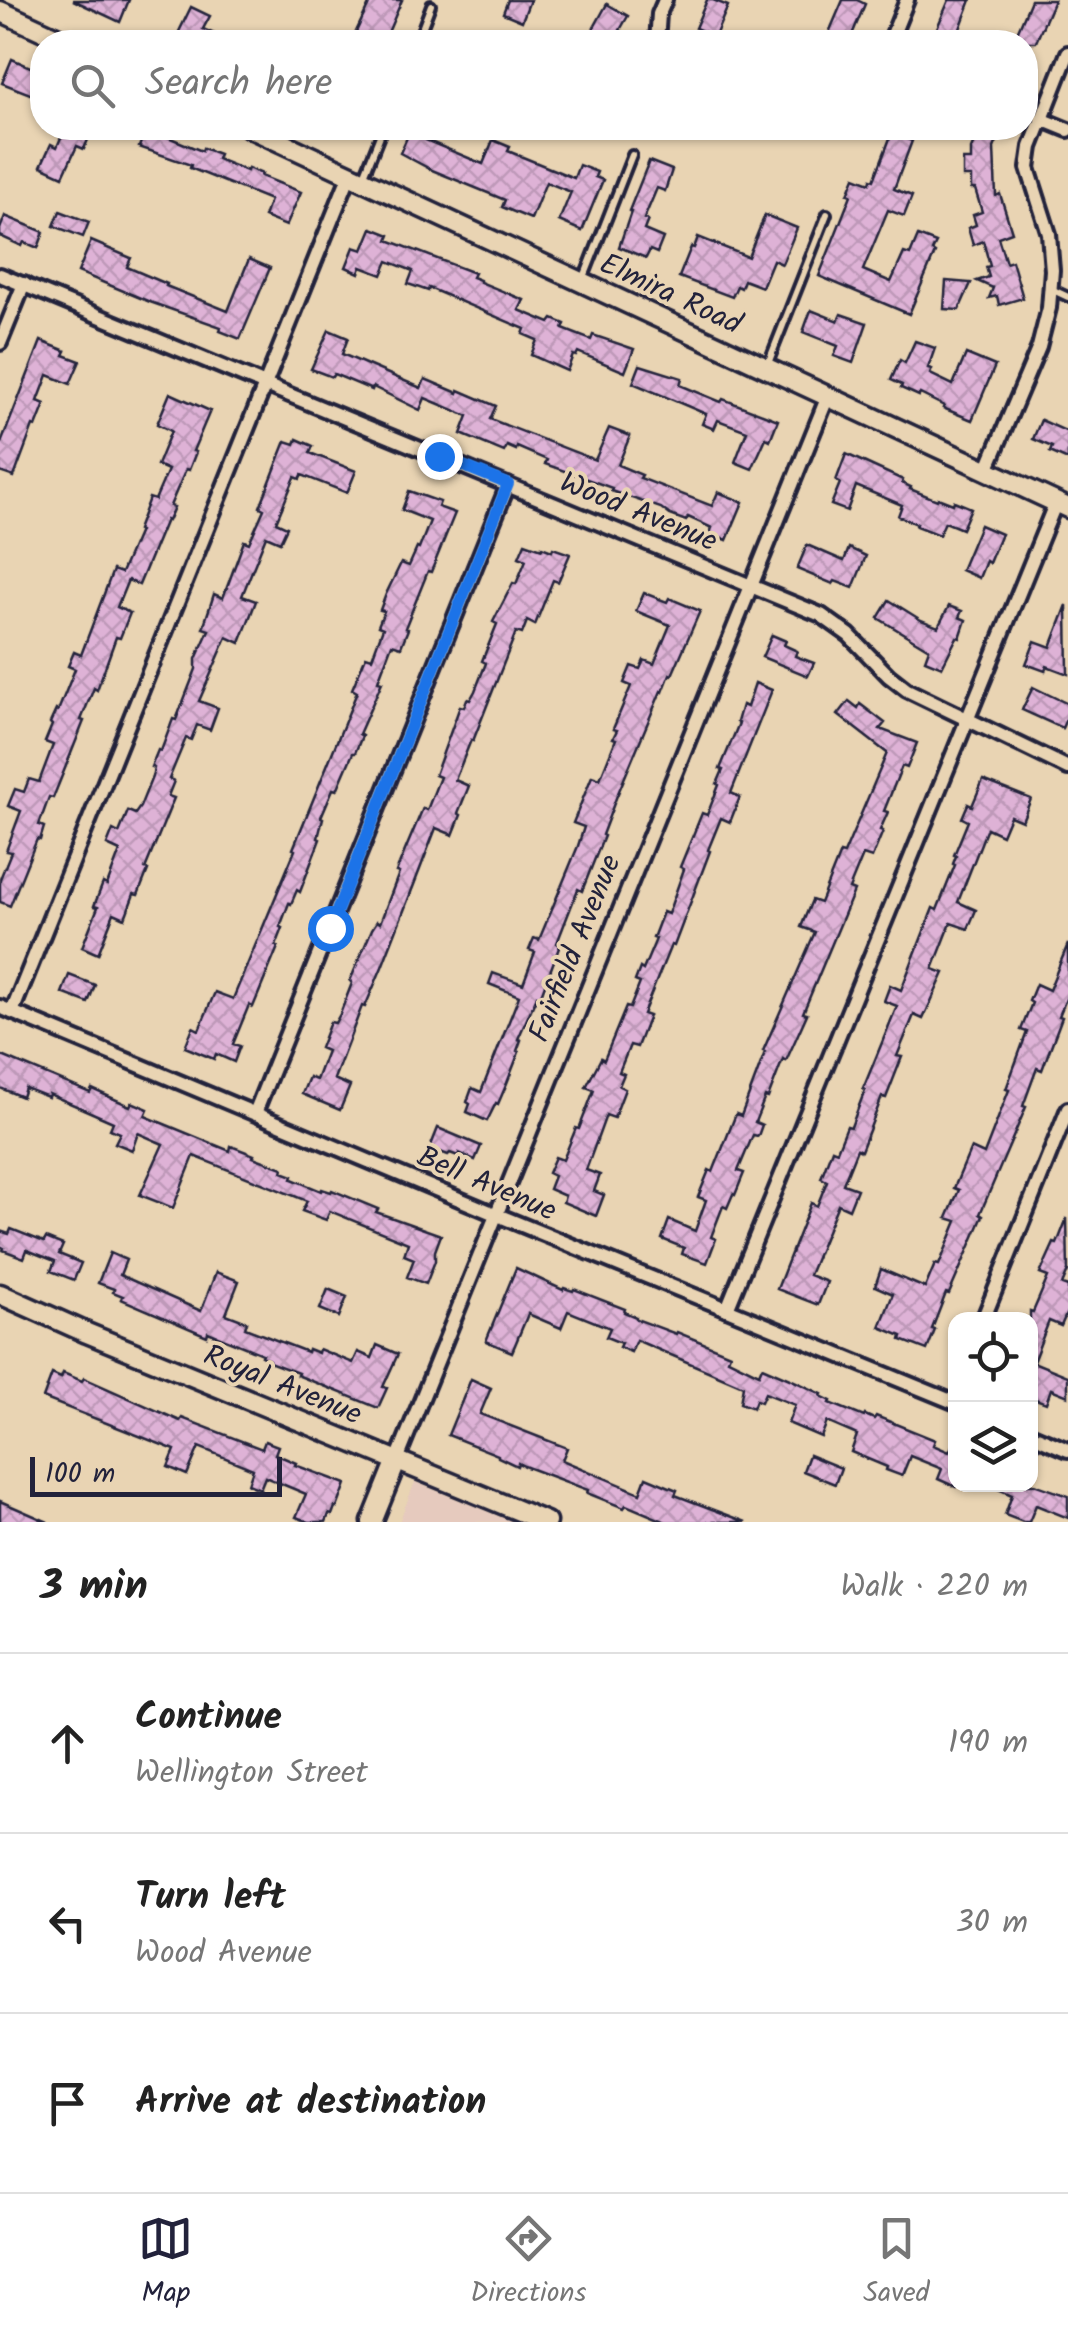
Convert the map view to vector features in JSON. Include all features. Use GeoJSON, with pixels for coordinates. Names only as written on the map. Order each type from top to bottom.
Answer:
{"type":"FeatureCollection","features":[{"type":"Feature","properties":{"kind":"street"},"geometry":{"type":"LineString","coordinates":[[658,30],[665,0]]}},
{"type":"Feature","properties":{"kind":"street"},"geometry":{"type":"LineString","coordinates":[[895,30],[908,0]]}},
{"type":"Feature","properties":{"kind":"street"},"geometry":{"type":"LineString","coordinates":[[0,11],[42,30]]}},
{"type":"Feature","properties":{"kind":"street"},"geometry":{"type":"LineString","coordinates":[[1038,127],[1068,54]]}},
{"type":"Feature","properties":{"kind":"street"},"geometry":{"type":"LineString","coordinates":[[1041,119],[1068,130]]}},
{"type":"Feature","properties":{"kind":"street","name":"Elmira Road"},"geometry":{"type":"LineString","coordinates":[[276,140],[1062,505]]}},
{"type":"Feature","properties":{"kind":"street"},"geometry":{"type":"LineString","coordinates":[[987,470],[1039,346],[1049,308],[1049,234],[1028,168],[1034,140]]}},
{"type":"Feature","properties":{"kind":"street"},"geometry":{"type":"LineString","coordinates":[[6,1009],[356,177]]}},
{"type":"Feature","properties":{"kind":"street","name":"Wood Avenue"},"geometry":{"type":"LineString","coordinates":[[0,275],[820,615],[908,690],[1068,768]]}},
{"type":"Feature","properties":{"kind":"street"},"geometry":{"type":"LineString","coordinates":[[0,343],[24,284]]}},
{"type":"Feature","properties":{"kind":"street","name":"Fairfield Avenue"},"geometry":{"type":"LineString","coordinates":[[372,1522],[828,396]]}},
{"type":"Feature","properties":{"kind":"street"},"geometry":{"type":"LineString","coordinates":[[255,1113],[508,484]]}},
{"type":"Feature","properties":{"kind":"street"},"geometry":{"type":"LineString","coordinates":[[727,1308],[966,719],[1062,505]]}},
{"type":"Feature","properties":{"kind":"street","name":"Bell Avenue"},"geometry":{"type":"LineString","coordinates":[[6,1009],[948,1400]]}},
{"type":"Feature","properties":{"kind":"street"},"geometry":{"type":"LineString","coordinates":[[986,1312],[1068,1110]]}},
{"type":"Feature","properties":{"kind":"street","name":"Royal Avenue"},"geometry":{"type":"LineString","coordinates":[[0,1294],[546,1522]]}},
{"type":"Feature","properties":{"kind":"street"},"geometry":{"type":"LineString","coordinates":[[1038,1437],[1068,1450]]}},
{"type":"Feature","properties":{"kind":"lane"},"geometry":{"type":"LineString","coordinates":[[421,30],[432,5]]}},
{"type":"Feature","properties":{"kind":"lane"},"geometry":{"type":"LineString","coordinates":[[356,177],[376,140]]}},
{"type":"Feature","properties":{"kind":"lane"},"geometry":{"type":"LineString","coordinates":[[582,282],[632,156]]}},
{"type":"Feature","properties":{"kind":"lane"},"geometry":{"type":"LineString","coordinates":[[767,367],[827,214]]}},
{"type":"Feature","properties":{"kind":"lane"},"geometry":{"type":"LineString","coordinates":[[1051,290],[1068,296]]}},
{"type":"Feature","properties":{"kind":"shaded area"},"geometry":{"type":"Polygon","coordinates":[[[415,1482],[513,1522],[399,1522],[415,1482]]]}},
{"type":"Feature","properties":{"kind":"building"},"geometry":{"type":"Polygon","coordinates":[[[73,0],[129,0],[120,22],[73,0]]]}},
{"type":"Feature","properties":{"kind":"building"},"geometry":{"type":"Polygon","coordinates":[[[371,0],[402,0],[389,30],[357,30],[371,0]]]}},
{"type":"Feature","properties":{"kind":"building"},"geometry":{"type":"Polygon","coordinates":[[[508,0],[530,0],[522,21],[503,13],[508,0]]]}},
{"type":"Feature","properties":{"kind":"building"},"geometry":{"type":"Polygon","coordinates":[[[707,0],[728,6],[718,30],[695,28],[707,0]]]}},
{"type":"Feature","properties":{"kind":"building"},"geometry":{"type":"Polygon","coordinates":[[[843,0],[865,4],[854,30],[830,30],[843,0]]]}},
{"type":"Feature","properties":{"kind":"building"},"geometry":{"type":"Polygon","coordinates":[[[949,0],[971,0],[960,30],[936,30],[949,0]]]}},
{"type":"Feature","properties":{"kind":"building"},"geometry":{"type":"Polygon","coordinates":[[[1031,0],[1054,0],[1038,37],[1038,30],[1018,30],[1031,0]]]}},
{"type":"Feature","properties":{"kind":"building"},"geometry":{"type":"Polygon","coordinates":[[[607,4],[628,16],[620,30],[593,30],[607,4]]]}},
{"type":"Feature","properties":{"kind":"building"},"geometry":{"type":"Polygon","coordinates":[[[191,7],[210,16],[205,30],[180,30],[191,7]]]}},
{"type":"Feature","properties":{"kind":"building"},"geometry":{"type":"Polygon","coordinates":[[[12,59],[30,67],[30,94],[2,83],[12,59]]]}},
{"type":"Feature","properties":{"kind":"building"},"geometry":{"type":"Polygon","coordinates":[[[60,140],[88,140],[84,149],[77,146],[63,176],[41,166],[51,144],[57,147],[60,140]]]}},
{"type":"Feature","properties":{"kind":"building"},"geometry":{"type":"Polygon","coordinates":[[[142,140],[175,140],[219,154],[217,159],[301,192],[286,226],[264,217],[270,200],[139,147],[142,140]]]}},
{"type":"Feature","properties":{"kind":"building"},"geometry":{"type":"Polygon","coordinates":[[[406,140],[426,140],[483,164],[493,140],[510,147],[508,151],[574,178],[579,165],[597,172],[595,177],[603,180],[582,231],[559,221],[571,192],[546,182],[531,219],[502,207],[505,200],[400,153],[406,140]]]}},
{"type":"Feature","properties":{"kind":"building"},"geometry":{"type":"Polygon","coordinates":[[[889,140],[912,141],[894,189],[912,196],[904,216],[888,210],[863,270],[891,282],[904,253],[910,255],[918,236],[936,243],[909,314],[819,276],[855,177],[870,183],[889,140]]]}},
{"type":"Feature","properties":{"kind":"building"},"geometry":{"type":"Polygon","coordinates":[[[975,140],[998,140],[994,148],[996,196],[1000,194],[1012,232],[998,237],[1006,263],[1012,261],[1023,298],[999,305],[997,296],[989,298],[993,288],[977,281],[989,277],[986,267],[990,266],[983,241],[973,245],[968,228],[976,225],[973,215],[982,212],[975,189],[971,189],[971,177],[963,177],[963,160],[971,160],[975,140]]]}},
{"type":"Feature","properties":{"kind":"building"},"geometry":{"type":"Polygon","coordinates":[[[649,161],[672,170],[665,191],[657,188],[644,219],[648,220],[644,230],[663,238],[657,253],[650,250],[646,258],[619,247],[649,161]]]}},
{"type":"Feature","properties":{"kind":"building"},"geometry":{"type":"Polygon","coordinates":[[[60,211],[89,222],[83,237],[54,226],[60,211]]]}},
{"type":"Feature","properties":{"kind":"building"},"geometry":{"type":"Polygon","coordinates":[[[765,215],[797,228],[782,264],[773,260],[762,287],[744,280],[732,297],[679,277],[698,237],[748,257],[765,215]]]}},
{"type":"Feature","properties":{"kind":"building"},"geometry":{"type":"Polygon","coordinates":[[[5,216],[44,232],[38,248],[0,236],[5,216]]]}},
{"type":"Feature","properties":{"kind":"building"},"geometry":{"type":"Polygon","coordinates":[[[372,228],[390,235],[388,240],[474,273],[472,277],[480,282],[524,300],[519,310],[550,323],[553,319],[565,324],[563,329],[591,340],[593,335],[634,349],[625,372],[578,352],[567,371],[531,355],[537,340],[523,334],[525,329],[429,288],[428,291],[408,284],[413,271],[388,261],[382,275],[361,267],[359,273],[346,267],[354,247],[363,250],[372,228]]]}},
{"type":"Feature","properties":{"kind":"building"},"geometry":{"type":"Polygon","coordinates":[[[91,241],[131,258],[127,267],[228,311],[249,259],[270,268],[240,339],[220,331],[221,327],[78,272],[91,241]]]}},
{"type":"Feature","properties":{"kind":"building"},"geometry":{"type":"Polygon","coordinates":[[[946,281],[971,283],[959,310],[944,309],[946,281]]]}},
{"type":"Feature","properties":{"kind":"building"},"geometry":{"type":"Polygon","coordinates":[[[811,310],[838,321],[841,314],[867,323],[853,363],[834,356],[838,346],[803,332],[811,310]]]}},
{"type":"Feature","properties":{"kind":"building"},"geometry":{"type":"Polygon","coordinates":[[[329,330],[348,338],[342,354],[421,388],[425,379],[458,393],[459,390],[496,406],[490,419],[595,460],[609,428],[630,436],[618,465],[642,475],[640,478],[712,506],[718,492],[743,502],[727,540],[688,517],[686,521],[545,464],[547,460],[517,447],[516,450],[507,446],[504,452],[461,434],[468,416],[425,398],[420,410],[373,387],[372,390],[311,369],[329,330]]]}},
{"type":"Feature","properties":{"kind":"building"},"geometry":{"type":"Polygon","coordinates":[[[41,341],[80,361],[70,384],[48,375],[38,401],[45,404],[14,477],[0,472],[0,446],[41,341]]]}},
{"type":"Feature","properties":{"kind":"building"},"geometry":{"type":"Polygon","coordinates":[[[915,341],[935,348],[928,368],[932,369],[930,374],[953,385],[966,354],[995,366],[972,420],[891,380],[900,360],[905,363],[915,341]]]}},
{"type":"Feature","properties":{"kind":"building"},"geometry":{"type":"Polygon","coordinates":[[[640,365],[682,378],[680,385],[721,402],[723,399],[778,420],[752,469],[735,462],[747,431],[718,420],[714,429],[702,424],[706,414],[633,383],[640,365]]]}},
{"type":"Feature","properties":{"kind":"building"},"geometry":{"type":"Polygon","coordinates":[[[170,393],[210,411],[139,585],[128,580],[117,607],[130,613],[120,638],[116,637],[97,690],[94,688],[53,798],[49,797],[39,825],[44,827],[40,840],[37,839],[10,906],[0,902],[0,879],[21,811],[8,806],[15,789],[24,792],[29,779],[39,782],[53,745],[45,742],[50,723],[75,669],[68,666],[74,652],[81,655],[113,570],[121,573],[149,498],[155,500],[168,470],[157,465],[171,431],[157,424],[170,393]]]}},
{"type":"Feature","properties":{"kind":"building"},"geometry":{"type":"Polygon","coordinates":[[[1041,420],[1068,432],[1068,460],[1033,439],[1041,420]]]}},
{"type":"Feature","properties":{"kind":"building"},"geometry":{"type":"Polygon","coordinates":[[[297,439],[313,446],[310,453],[356,471],[347,493],[302,475],[300,479],[295,477],[276,522],[287,527],[280,542],[266,536],[242,596],[256,601],[240,643],[227,637],[199,701],[218,708],[210,730],[197,725],[191,740],[186,738],[169,779],[174,781],[168,796],[174,798],[138,895],[134,894],[125,918],[114,913],[98,954],[82,947],[103,883],[107,885],[120,851],[107,845],[113,830],[119,833],[128,811],[135,814],[140,807],[152,777],[151,767],[173,719],[176,720],[196,669],[196,659],[209,630],[203,628],[214,594],[223,598],[244,541],[249,543],[264,509],[260,507],[286,441],[295,444],[297,439]]]}},
{"type":"Feature","properties":{"kind":"building"},"geometry":{"type":"Polygon","coordinates":[[[846,454],[903,480],[910,489],[971,508],[962,529],[945,522],[939,535],[916,526],[898,516],[902,505],[856,486],[847,511],[831,505],[846,454]]]}},
{"type":"Feature","properties":{"kind":"building"},"geometry":{"type":"Polygon","coordinates":[[[409,491],[440,502],[438,507],[455,513],[405,628],[408,629],[401,647],[392,644],[355,753],[321,817],[320,839],[300,892],[297,890],[289,903],[278,947],[233,1044],[240,1046],[234,1062],[216,1054],[214,1059],[185,1047],[193,1027],[199,1030],[215,992],[233,999],[357,692],[352,689],[366,656],[372,658],[383,628],[378,626],[386,594],[401,563],[409,566],[419,549],[430,521],[402,510],[409,491]]]}},
{"type":"Feature","properties":{"kind":"building"},"geometry":{"type":"Polygon","coordinates":[[[980,525],[1001,534],[979,578],[961,570],[980,525]]]}},
{"type":"Feature","properties":{"kind":"building"},"geometry":{"type":"Polygon","coordinates":[[[525,543],[570,554],[558,582],[553,580],[535,625],[527,621],[522,634],[516,632],[471,740],[455,780],[469,786],[453,835],[436,828],[334,1079],[350,1086],[340,1110],[302,1094],[309,1077],[316,1080],[327,1051],[320,1048],[330,1022],[335,1023],[340,1014],[372,929],[377,921],[380,923],[423,808],[427,810],[460,706],[470,700],[486,663],[482,661],[497,624],[493,622],[526,560],[519,557],[525,543]]]}},
{"type":"Feature","properties":{"kind":"building"},"geometry":{"type":"Polygon","coordinates":[[[807,545],[844,561],[849,548],[866,556],[853,588],[797,569],[807,545]]]}},
{"type":"Feature","properties":{"kind":"building"},"geometry":{"type":"Polygon","coordinates":[[[644,593],[700,611],[616,798],[582,891],[578,889],[557,943],[560,945],[540,998],[537,996],[518,1039],[519,1052],[507,1083],[487,1121],[467,1112],[467,1102],[472,1088],[481,1092],[519,996],[489,984],[493,973],[523,984],[535,952],[529,950],[534,938],[539,940],[584,827],[573,823],[592,776],[600,779],[616,739],[613,738],[617,730],[613,729],[631,686],[624,683],[631,666],[640,669],[644,660],[654,664],[670,625],[636,611],[644,593]]]}},
{"type":"Feature","properties":{"kind":"building"},"geometry":{"type":"Polygon","coordinates":[[[889,600],[938,627],[949,606],[962,611],[959,617],[966,620],[960,638],[957,637],[942,667],[925,660],[929,649],[878,618],[889,600]]]}},
{"type":"Feature","properties":{"kind":"building"},"geometry":{"type":"Polygon","coordinates":[[[1067,605],[1068,674],[1026,664],[1035,641],[1051,647],[1067,605]]]}},
{"type":"Feature","properties":{"kind":"building"},"geometry":{"type":"Polygon","coordinates":[[[772,635],[797,651],[795,656],[814,663],[808,676],[762,657],[772,635]]]}},
{"type":"Feature","properties":{"kind":"building"},"geometry":{"type":"Polygon","coordinates":[[[755,683],[772,690],[731,793],[740,797],[730,822],[721,818],[674,946],[671,945],[643,1014],[649,1016],[637,1047],[630,1045],[619,1072],[624,1074],[619,1086],[625,1089],[614,1118],[606,1115],[586,1170],[600,1175],[594,1191],[604,1195],[596,1216],[563,1202],[565,1196],[549,1189],[554,1176],[548,1173],[555,1157],[563,1160],[576,1128],[579,1129],[594,1090],[586,1087],[601,1058],[604,1060],[626,1007],[630,1008],[640,983],[635,981],[640,968],[643,970],[656,939],[653,938],[663,912],[668,914],[684,869],[680,867],[702,813],[707,815],[742,705],[747,707],[755,683]]]}},
{"type":"Feature","properties":{"kind":"building"},"geometry":{"type":"Polygon","coordinates":[[[1033,687],[1068,704],[1062,728],[1022,710],[1033,687]]]}},
{"type":"Feature","properties":{"kind":"building"},"geometry":{"type":"Polygon","coordinates":[[[849,701],[858,708],[860,704],[885,723],[880,729],[917,743],[907,768],[902,766],[884,811],[888,812],[872,858],[863,855],[849,889],[854,891],[803,1013],[807,1014],[768,1098],[765,1097],[755,1122],[762,1125],[758,1136],[753,1135],[738,1171],[744,1173],[735,1195],[727,1208],[723,1206],[711,1237],[716,1239],[707,1263],[682,1254],[684,1248],[662,1239],[669,1220],[695,1231],[706,1200],[698,1197],[709,1170],[713,1172],[736,1114],[741,1116],[763,1051],[815,932],[801,927],[812,900],[820,903],[887,753],[838,715],[849,701]]]}},
{"type":"Feature","properties":{"kind":"building"},"geometry":{"type":"Polygon","coordinates":[[[983,780],[1031,799],[1022,821],[1010,816],[1002,835],[987,828],[958,902],[976,910],[968,929],[951,923],[933,969],[944,973],[923,1019],[914,1015],[897,1056],[902,1057],[886,1098],[882,1097],[843,1184],[857,1189],[849,1209],[838,1204],[809,1275],[827,1282],[818,1305],[777,1289],[811,1203],[817,1206],[827,1181],[821,1178],[832,1149],[837,1151],[847,1126],[851,1127],[897,1006],[884,1001],[890,985],[901,990],[933,908],[937,910],[955,865],[954,855],[968,821],[962,818],[983,780]]]}},
{"type":"Feature","properties":{"kind":"building"},"geometry":{"type":"Polygon","coordinates":[[[1068,944],[1068,994],[1059,1016],[1062,1017],[1042,1070],[1037,1068],[1023,1106],[1026,1107],[980,1214],[983,1216],[949,1294],[946,1293],[927,1350],[880,1327],[893,1294],[875,1286],[881,1269],[925,1288],[935,1264],[939,1265],[957,1221],[947,1218],[959,1190],[954,1188],[971,1148],[984,1154],[1027,1032],[1021,1030],[1032,1003],[1029,1001],[1036,984],[1049,990],[1068,944]]]}},
{"type":"Feature","properties":{"kind":"building"},"geometry":{"type":"Polygon","coordinates":[[[69,975],[95,985],[88,1003],[62,993],[69,975]]]}},
{"type":"Feature","properties":{"kind":"building"},"geometry":{"type":"Polygon","coordinates":[[[0,1055],[90,1093],[92,1089],[130,1106],[132,1102],[148,1109],[145,1116],[230,1151],[231,1146],[254,1155],[283,1168],[282,1172],[293,1176],[292,1179],[321,1191],[332,1190],[378,1209],[376,1212],[441,1235],[426,1284],[407,1277],[414,1259],[404,1255],[408,1243],[330,1211],[326,1220],[302,1211],[307,1201],[194,1156],[173,1208],[140,1195],[163,1144],[138,1133],[132,1150],[115,1143],[120,1133],[110,1129],[113,1122],[49,1094],[48,1097],[25,1088],[22,1097],[0,1088],[0,1055]]]}},
{"type":"Feature","properties":{"kind":"building"},"geometry":{"type":"Polygon","coordinates":[[[438,1128],[481,1146],[475,1160],[430,1148],[438,1128]]]}},
{"type":"Feature","properties":{"kind":"building"},"geometry":{"type":"Polygon","coordinates":[[[1067,1218],[1068,1271],[1062,1285],[1068,1287],[1068,1310],[1061,1326],[1049,1321],[1038,1349],[1038,1312],[1033,1312],[1048,1277],[1040,1274],[1054,1243],[1057,1244],[1067,1218]]]}},
{"type":"Feature","properties":{"kind":"building"},"geometry":{"type":"Polygon","coordinates":[[[11,1229],[63,1245],[59,1254],[81,1263],[74,1280],[51,1271],[55,1261],[27,1250],[24,1258],[3,1250],[0,1231],[9,1234],[11,1229]]]}},
{"type":"Feature","properties":{"kind":"building"},"geometry":{"type":"Polygon","coordinates":[[[110,1253],[126,1260],[120,1275],[201,1311],[216,1272],[239,1281],[226,1314],[247,1322],[245,1328],[307,1352],[308,1349],[318,1353],[319,1349],[353,1363],[358,1352],[372,1358],[377,1345],[398,1354],[378,1408],[269,1362],[262,1354],[208,1332],[207,1336],[121,1299],[123,1296],[114,1289],[98,1283],[110,1253]]]}},
{"type":"Feature","properties":{"kind":"building"},"geometry":{"type":"Polygon","coordinates":[[[516,1268],[730,1354],[728,1359],[759,1374],[762,1367],[822,1394],[830,1403],[864,1417],[876,1416],[935,1440],[933,1445],[948,1452],[948,1483],[938,1479],[942,1469],[910,1456],[902,1476],[886,1470],[887,1467],[851,1452],[857,1435],[827,1422],[821,1437],[788,1423],[795,1405],[765,1393],[753,1408],[740,1403],[743,1386],[636,1340],[631,1352],[619,1347],[621,1343],[606,1337],[610,1328],[568,1311],[561,1328],[528,1314],[512,1352],[486,1341],[516,1268]]]}},
{"type":"Feature","properties":{"kind":"building"},"geometry":{"type":"Polygon","coordinates":[[[328,1289],[347,1297],[339,1317],[320,1309],[328,1289]]]}},
{"type":"Feature","properties":{"kind":"building"},"geometry":{"type":"Polygon","coordinates":[[[1038,1364],[1068,1376],[1068,1396],[1051,1389],[1046,1403],[1038,1400],[1038,1364]]]}},
{"type":"Feature","properties":{"kind":"building"},"geometry":{"type":"Polygon","coordinates":[[[63,1373],[82,1381],[84,1378],[180,1421],[182,1418],[262,1449],[265,1441],[278,1446],[275,1454],[346,1484],[337,1508],[326,1522],[296,1517],[306,1494],[265,1477],[260,1489],[248,1484],[253,1469],[199,1447],[187,1475],[168,1467],[175,1450],[43,1398],[52,1374],[61,1378],[63,1373]]]}},
{"type":"Feature","properties":{"kind":"building"},"geometry":{"type":"Polygon","coordinates":[[[471,1379],[491,1388],[480,1414],[567,1448],[562,1460],[640,1493],[646,1477],[677,1490],[675,1495],[746,1522],[666,1522],[518,1463],[517,1466],[448,1435],[471,1379]]]}},
{"type":"Feature","properties":{"kind":"building"},"geometry":{"type":"Polygon","coordinates":[[[809,1455],[841,1468],[835,1484],[803,1471],[809,1455]]]}},
{"type":"Feature","properties":{"kind":"building"},"geometry":{"type":"Polygon","coordinates":[[[1038,1485],[1068,1496],[1068,1518],[1036,1505],[1029,1522],[1005,1515],[1012,1495],[1005,1492],[1038,1492],[1038,1485]]]}},
{"type":"Feature","properties":{"kind":"building"},"geometry":{"type":"Polygon","coordinates":[[[0,1501],[48,1522],[0,1522],[0,1501]]]}},
{"type":"Feature","properties":{"kind":"route"},"geometry":{"type":"LineString","coordinates":[[330,928],[508,484],[439,456]]}}]}
